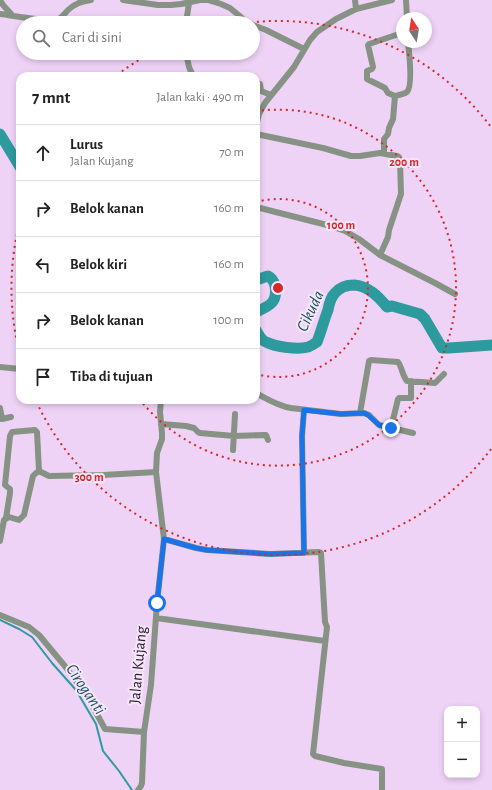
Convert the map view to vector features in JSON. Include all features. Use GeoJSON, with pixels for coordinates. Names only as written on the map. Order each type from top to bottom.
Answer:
{"type":"FeatureCollection","features":[{"type":"Feature","properties":{"kind":"street"},"geometry":{"type":"LineString","coordinates":[[0,0],[12,15]]}},
{"type":"Feature","properties":{"kind":"street"},"geometry":{"type":"LineString","coordinates":[[63,16],[73,6],[91,0]]}},
{"type":"Feature","properties":{"kind":"street"},"geometry":{"type":"LineString","coordinates":[[123,0],[158,5],[208,0],[230,8],[240,16]]}},
{"type":"Feature","properties":{"kind":"street"},"geometry":{"type":"LineString","coordinates":[[355,0],[356,9]]}},
{"type":"Feature","properties":{"kind":"street"},"geometry":{"type":"LineString","coordinates":[[260,112],[271,95],[294,67],[310,40],[326,25],[356,9],[392,0]]}},
{"type":"Feature","properties":{"kind":"street"},"geometry":{"type":"LineString","coordinates":[[406,0],[407,12]]}},
{"type":"Feature","properties":{"kind":"street"},"geometry":{"type":"LineString","coordinates":[[185,2],[186,16]]}},
{"type":"Feature","properties":{"kind":"street"},"geometry":{"type":"LineString","coordinates":[[0,14],[19,16]]}},
{"type":"Feature","properties":{"kind":"street"},"geometry":{"type":"LineString","coordinates":[[260,28],[304,50]]}},
{"type":"Feature","properties":{"kind":"street"},"geometry":{"type":"LineString","coordinates":[[396,35],[368,45],[373,67],[367,71],[367,79],[385,88],[388,93],[395,96],[407,92],[410,81],[408,48]]}},
{"type":"Feature","properties":{"kind":"street"},"geometry":{"type":"LineString","coordinates":[[188,60],[191,72]]}},
{"type":"Feature","properties":{"kind":"street"},"geometry":{"type":"LineString","coordinates":[[260,84],[261,91],[271,95]]}},
{"type":"Feature","properties":{"kind":"street"},"geometry":{"type":"LineString","coordinates":[[384,154],[384,139],[388,134],[393,119],[395,96]]}},
{"type":"Feature","properties":{"kind":"street"},"geometry":{"type":"LineString","coordinates":[[260,135],[323,148],[352,156],[380,153],[399,157],[402,194],[389,230],[388,237],[380,255]]}},
{"type":"Feature","properties":{"kind":"street"},"geometry":{"type":"LineString","coordinates":[[260,208],[345,231],[359,239],[380,255],[455,294]]}},
{"type":"Feature","properties":{"kind":"street"},"geometry":{"type":"LineString","coordinates":[[360,413],[369,361],[371,360],[398,362],[404,378],[407,381],[435,383],[444,374]]}},
{"type":"Feature","properties":{"kind":"street"},"geometry":{"type":"LineString","coordinates":[[0,367],[16,368]]}},
{"type":"Feature","properties":{"kind":"street"},"geometry":{"type":"LineString","coordinates":[[391,428],[398,399],[410,399],[411,381]]}},
{"type":"Feature","properties":{"kind":"street"},"geometry":{"type":"LineString","coordinates":[[260,395],[279,405],[291,408],[341,414],[366,414],[379,425],[413,433]]}},
{"type":"Feature","properties":{"kind":"street","name":"Jalan Kujang"},"geometry":{"type":"LineString","coordinates":[[139,790],[142,783],[144,732],[152,685],[157,603],[164,539],[156,472],[157,453],[162,439],[161,404]]}},
{"type":"Feature","properties":{"kind":"street"},"geometry":{"type":"LineString","coordinates":[[0,408],[2,419],[11,418]]}},
{"type":"Feature","properties":{"kind":"street"},"geometry":{"type":"LineString","coordinates":[[304,410],[302,436],[304,553]]}},
{"type":"Feature","properties":{"kind":"street"},"geometry":{"type":"LineString","coordinates":[[234,450],[235,414]]}},
{"type":"Feature","properties":{"kind":"street"},"geometry":{"type":"LineString","coordinates":[[161,424],[186,426],[194,428],[198,432],[234,436],[262,435],[266,436],[268,440]]}},
{"type":"Feature","properties":{"kind":"street"},"geometry":{"type":"LineString","coordinates":[[0,541],[10,493],[10,490],[5,485],[10,436],[12,432],[35,430],[37,432],[39,471]]}},
{"type":"Feature","properties":{"kind":"street"},"geometry":{"type":"LineString","coordinates":[[39,471],[49,476],[156,472]]}},
{"type":"Feature","properties":{"kind":"street"},"geometry":{"type":"LineString","coordinates":[[6,518],[9,517],[19,520],[24,515],[33,476],[39,471]]}},
{"type":"Feature","properties":{"kind":"street"},"geometry":{"type":"LineString","coordinates":[[164,539],[207,550],[270,554],[320,552],[324,622],[327,627],[313,754],[315,756],[344,763],[382,769],[382,790]]}},
{"type":"Feature","properties":{"kind":"street"},"geometry":{"type":"LineString","coordinates":[[0,615],[29,627],[39,635],[87,696],[105,729],[144,732]]}},
{"type":"Feature","properties":{"kind":"street"},"geometry":{"type":"LineString","coordinates":[[156,618],[325,641]]}},
{"type":"Feature","properties":{"kind":"waterway","name":"Cikuda"},"geometry":{"type":"LineString","coordinates":[[0,134],[16,160]]}},
{"type":"Feature","properties":{"kind":"waterway","name":"Cikuda"},"geometry":{"type":"LineString","coordinates":[[260,279],[268,276],[272,279],[276,292],[272,303],[260,310]]}},
{"type":"Feature","properties":{"kind":"waterway","name":"Cikuda"},"geometry":{"type":"LineString","coordinates":[[260,337],[266,342],[287,348],[304,348],[310,346],[317,342],[330,301],[334,295],[341,288],[354,285],[364,287],[372,292],[387,307],[392,306],[420,314],[425,319],[442,348],[492,345]]}},
{"type":"Feature","properties":{"kind":"waterway","name":"Ciroganti"},"geometry":{"type":"LineString","coordinates":[[0,620],[32,637],[52,663],[76,690],[96,724],[103,751],[132,790]]}},
{"type":"Feature","properties":{"kind":"route"},"geometry":{"type":"LineString","coordinates":[[157,603],[164,539],[207,550],[270,554],[304,553],[302,436],[304,410],[341,414],[364,413],[379,425],[391,428]]}}]}
